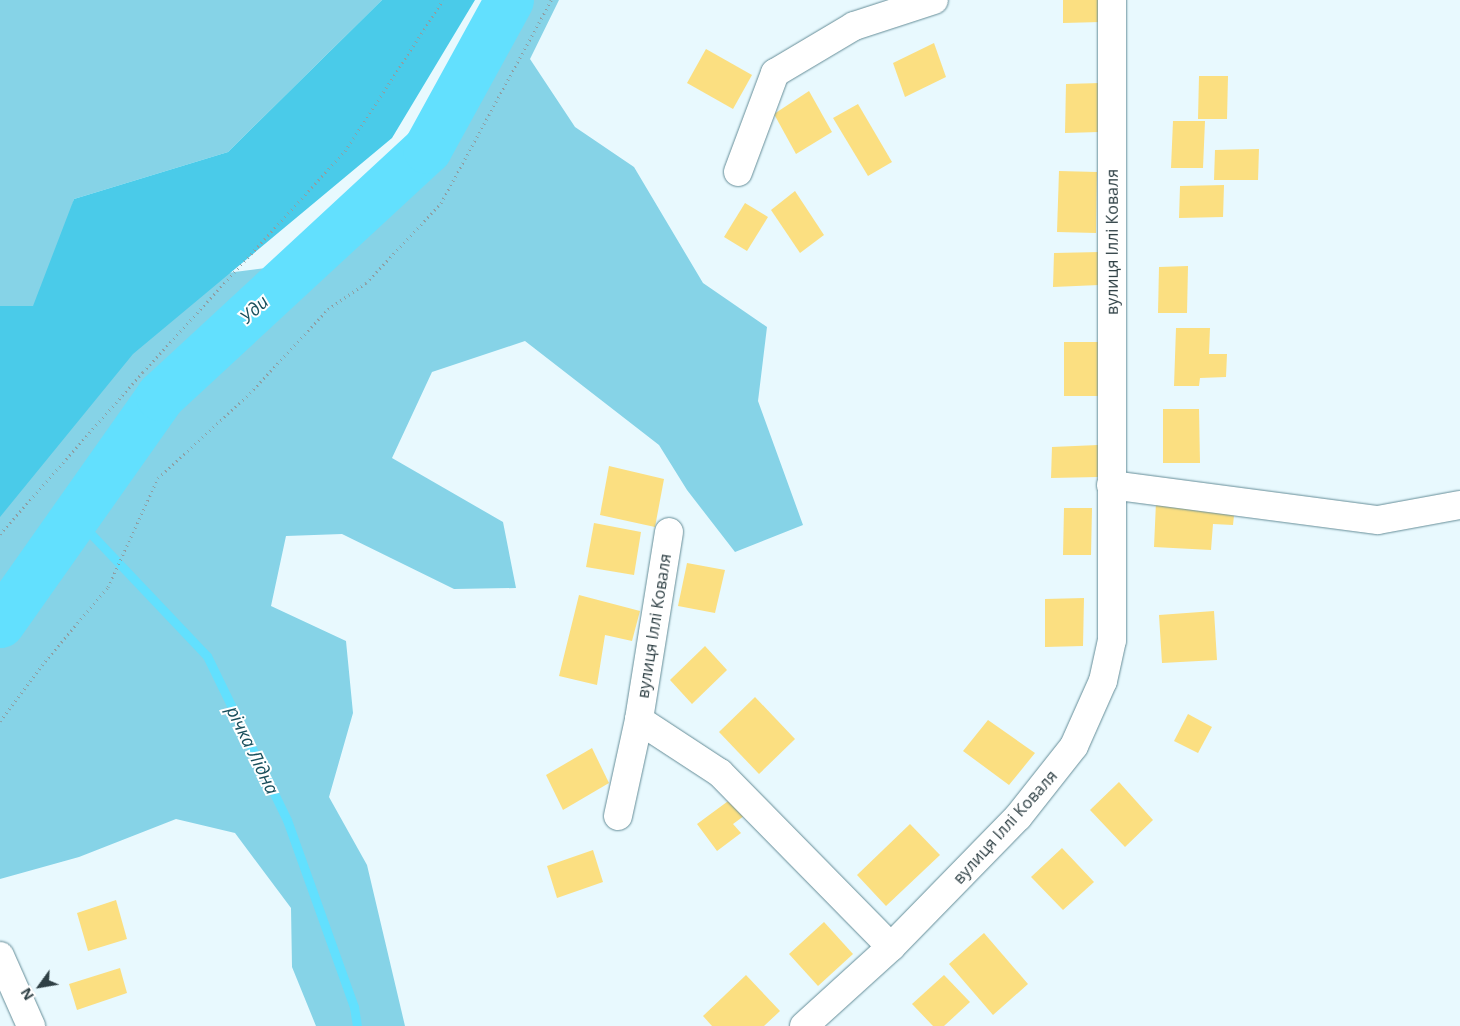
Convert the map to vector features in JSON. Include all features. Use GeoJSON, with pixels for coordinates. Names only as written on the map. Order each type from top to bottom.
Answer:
{"type":"FeatureCollection","features":[{"type":"Feature","properties":{"kind":"street"},"geometry":{"type":"LineString","coordinates":[[738,172],[775,73],[854,26],[934,0]]}},
{"type":"Feature","properties":{"kind":"street","name":"вулиця Іллі Коваля"},"geometry":{"type":"LineString","coordinates":[[804,1026],[891,947],[1018,817],[1074,746],[1090,715],[1103,681],[1112,640],[1112,0]]}},
{"type":"Feature","properties":{"kind":"street"},"geometry":{"type":"LineString","coordinates":[[1111,484],[1378,520],[1460,505]]}},
{"type":"Feature","properties":{"kind":"street","name":"вулиця Іллі Коваля"},"geometry":{"type":"LineString","coordinates":[[618,816],[639,720],[669,532]]}},
{"type":"Feature","properties":{"kind":"street","name":"вулиця Іллі Коваля"},"geometry":{"type":"LineString","coordinates":[[639,720],[720,773],[891,947]]}},
{"type":"Feature","properties":{"kind":"street"},"geometry":{"type":"LineString","coordinates":[[0,956],[31,1026]]}},
{"type":"Feature","properties":{"kind":"path"},"geometry":{"type":"LineString","coordinates":[[0,534],[143,372],[345,151],[442,0]]}},
{"type":"Feature","properties":{"kind":"path"},"geometry":{"type":"LineString","coordinates":[[0,721],[111,581],[158,478],[250,393],[328,309],[366,283],[441,203],[551,0]]}},
{"type":"Feature","properties":{"kind":"shaded area"},"geometry":{"type":"Polygon","coordinates":[[[0,0],[382,0],[228,152],[74,199],[48,296],[289,265],[147,398],[0,603],[0,0]]]}},
{"type":"Feature","properties":{"kind":"shaded area"},"geometry":{"type":"Polygon","coordinates":[[[382,0],[475,0],[392,138],[133,354],[0,517],[0,306],[33,306],[74,199],[228,152],[382,0]]]}},
{"type":"Feature","properties":{"kind":"shaded area"},"geometry":{"type":"Polygon","coordinates":[[[525,0],[559,0],[530,59],[575,127],[634,167],[703,283],[767,327],[758,401],[803,525],[735,552],[687,490],[659,445],[525,341],[432,372],[392,458],[503,522],[516,588],[454,589],[342,534],[286,536],[271,606],[346,641],[353,713],[329,797],[367,865],[405,1026],[316,1026],[292,967],[291,908],[235,833],[176,819],[79,857],[0,879],[0,640],[171,403],[437,169],[525,0]]]}},
{"type":"Feature","properties":{"kind":"building"},"geometry":{"type":"Polygon","coordinates":[[[1063,0],[1101,0],[1101,22],[1063,23],[1063,0]]]}},
{"type":"Feature","properties":{"kind":"building"},"geometry":{"type":"Polygon","coordinates":[[[934,43],[946,77],[905,97],[893,63],[934,43]]]}},
{"type":"Feature","properties":{"kind":"building"},"geometry":{"type":"Polygon","coordinates":[[[706,49],[752,75],[733,109],[687,83],[706,49]]]}},
{"type":"Feature","properties":{"kind":"building"},"geometry":{"type":"Polygon","coordinates":[[[1199,76],[1228,76],[1227,119],[1198,119],[1199,76]]]}},
{"type":"Feature","properties":{"kind":"building"},"geometry":{"type":"Polygon","coordinates":[[[1100,83],[1099,132],[1065,133],[1066,84],[1100,83]]]}},
{"type":"Feature","properties":{"kind":"building"},"geometry":{"type":"Polygon","coordinates":[[[809,91],[832,132],[796,154],[774,114],[809,91]]]}},
{"type":"Feature","properties":{"kind":"building"},"geometry":{"type":"Polygon","coordinates":[[[858,104],[892,162],[868,176],[833,118],[858,104]]]}},
{"type":"Feature","properties":{"kind":"building"},"geometry":{"type":"Polygon","coordinates":[[[1173,121],[1205,121],[1203,168],[1171,168],[1173,121]]]}},
{"type":"Feature","properties":{"kind":"building"},"geometry":{"type":"Polygon","coordinates":[[[1259,149],[1258,180],[1214,180],[1215,150],[1259,149]]]}},
{"type":"Feature","properties":{"kind":"building"},"geometry":{"type":"Polygon","coordinates":[[[1059,171],[1097,172],[1096,233],[1057,232],[1059,171]]]}},
{"type":"Feature","properties":{"kind":"building"},"geometry":{"type":"Polygon","coordinates":[[[1224,185],[1223,217],[1179,218],[1180,186],[1224,185]]]}},
{"type":"Feature","properties":{"kind":"building"},"geometry":{"type":"Polygon","coordinates":[[[795,191],[824,235],[800,253],[771,210],[795,191]]]}},
{"type":"Feature","properties":{"kind":"building"},"geometry":{"type":"Polygon","coordinates":[[[745,203],[768,217],[747,251],[724,237],[745,203]]]}},
{"type":"Feature","properties":{"kind":"building"},"geometry":{"type":"Polygon","coordinates":[[[1100,252],[1099,285],[1053,287],[1054,253],[1100,252]]]}},
{"type":"Feature","properties":{"kind":"building"},"geometry":{"type":"Polygon","coordinates":[[[1188,266],[1187,313],[1158,313],[1159,267],[1188,266]]]}},
{"type":"Feature","properties":{"kind":"building"},"geometry":{"type":"Polygon","coordinates":[[[1176,328],[1210,328],[1209,354],[1227,354],[1226,377],[1200,378],[1199,386],[1174,386],[1176,328]]]}},
{"type":"Feature","properties":{"kind":"building"},"geometry":{"type":"Polygon","coordinates":[[[1064,342],[1100,342],[1100,396],[1064,396],[1064,342]]]}},
{"type":"Feature","properties":{"kind":"building"},"geometry":{"type":"Polygon","coordinates":[[[1163,409],[1199,409],[1200,463],[1163,463],[1163,409]]]}},
{"type":"Feature","properties":{"kind":"building"},"geometry":{"type":"Polygon","coordinates":[[[1098,445],[1098,477],[1051,478],[1052,447],[1098,445]]]}},
{"type":"Feature","properties":{"kind":"building"},"geometry":{"type":"Polygon","coordinates":[[[609,466],[664,479],[655,527],[600,515],[609,466]]]}},
{"type":"Feature","properties":{"kind":"building"},"geometry":{"type":"Polygon","coordinates":[[[1156,502],[1235,506],[1233,525],[1213,524],[1211,550],[1154,547],[1156,502]]]}},
{"type":"Feature","properties":{"kind":"building"},"geometry":{"type":"Polygon","coordinates":[[[1064,508],[1092,508],[1091,555],[1063,555],[1064,508]]]}},
{"type":"Feature","properties":{"kind":"building"},"geometry":{"type":"Polygon","coordinates":[[[594,523],[641,532],[634,575],[586,567],[594,523]]]}},
{"type":"Feature","properties":{"kind":"building"},"geometry":{"type":"Polygon","coordinates":[[[687,563],[725,570],[715,613],[678,606],[687,563]]]}},
{"type":"Feature","properties":{"kind":"building"},"geometry":{"type":"Polygon","coordinates":[[[579,595],[640,611],[632,641],[605,635],[597,685],[559,676],[579,595]]]}},
{"type":"Feature","properties":{"kind":"building"},"geometry":{"type":"Polygon","coordinates":[[[1084,598],[1083,646],[1045,647],[1045,599],[1084,598]]]}},
{"type":"Feature","properties":{"kind":"building"},"geometry":{"type":"Polygon","coordinates":[[[1214,611],[1217,660],[1162,663],[1159,615],[1214,611]]]}},
{"type":"Feature","properties":{"kind":"building"},"geometry":{"type":"Polygon","coordinates":[[[705,646],[727,670],[692,704],[670,680],[705,646]]]}},
{"type":"Feature","properties":{"kind":"building"},"geometry":{"type":"Polygon","coordinates":[[[755,697],[795,739],[759,774],[719,732],[755,697]]]}},
{"type":"Feature","properties":{"kind":"building"},"geometry":{"type":"Polygon","coordinates":[[[1188,714],[1212,727],[1198,753],[1174,741],[1188,714]]]}},
{"type":"Feature","properties":{"kind":"building"},"geometry":{"type":"Polygon","coordinates":[[[988,720],[1035,753],[1009,785],[963,751],[988,720]]]}},
{"type":"Feature","properties":{"kind":"building"},"geometry":{"type":"Polygon","coordinates":[[[592,748],[609,783],[563,810],[546,775],[592,748]]]}},
{"type":"Feature","properties":{"kind":"building"},"geometry":{"type":"Polygon","coordinates":[[[1119,782],[1153,820],[1125,847],[1090,810],[1119,782]]]}},
{"type":"Feature","properties":{"kind":"building"},"geometry":{"type":"Polygon","coordinates":[[[735,796],[748,813],[733,824],[741,833],[717,851],[697,824],[735,796]]]}},
{"type":"Feature","properties":{"kind":"building"},"geometry":{"type":"Polygon","coordinates":[[[910,824],[940,855],[886,906],[857,875],[910,824]]]}},
{"type":"Feature","properties":{"kind":"building"},"geometry":{"type":"Polygon","coordinates":[[[1062,848],[1094,882],[1063,910],[1031,877],[1062,848]]]}},
{"type":"Feature","properties":{"kind":"building"},"geometry":{"type":"Polygon","coordinates":[[[593,850],[603,882],[557,898],[547,866],[593,850]]]}},
{"type":"Feature","properties":{"kind":"building"},"geometry":{"type":"Polygon","coordinates":[[[116,900],[127,939],[88,951],[77,913],[116,900]]]}},
{"type":"Feature","properties":{"kind":"building"},"geometry":{"type":"Polygon","coordinates":[[[824,922],[853,954],[818,986],[789,954],[824,922]]]}},
{"type":"Feature","properties":{"kind":"building"},"geometry":{"type":"Polygon","coordinates":[[[984,933],[1028,984],[993,1015],[949,964],[984,933]]]}},
{"type":"Feature","properties":{"kind":"building"},"geometry":{"type":"Polygon","coordinates":[[[120,968],[127,993],[77,1010],[69,984],[120,968]]]}},
{"type":"Feature","properties":{"kind":"building"},"geometry":{"type":"Polygon","coordinates":[[[746,975],[780,1011],[764,1026],[712,1026],[703,1016],[746,975]]]}},
{"type":"Feature","properties":{"kind":"building"},"geometry":{"type":"Polygon","coordinates":[[[944,975],[970,1002],[944,1026],[933,1026],[912,1004],[944,975]]]}},
{"type":"Feature","properties":{"kind":"waterway","name":"Уди"},"geometry":{"type":"LineString","coordinates":[[0,623],[160,396],[427,149],[509,0]]}},
{"type":"Feature","properties":{"kind":"waterway","name":"річка Лідна"},"geometry":{"type":"LineString","coordinates":[[75,517],[207,656],[287,820],[354,1007],[357,1026]]}}]}
